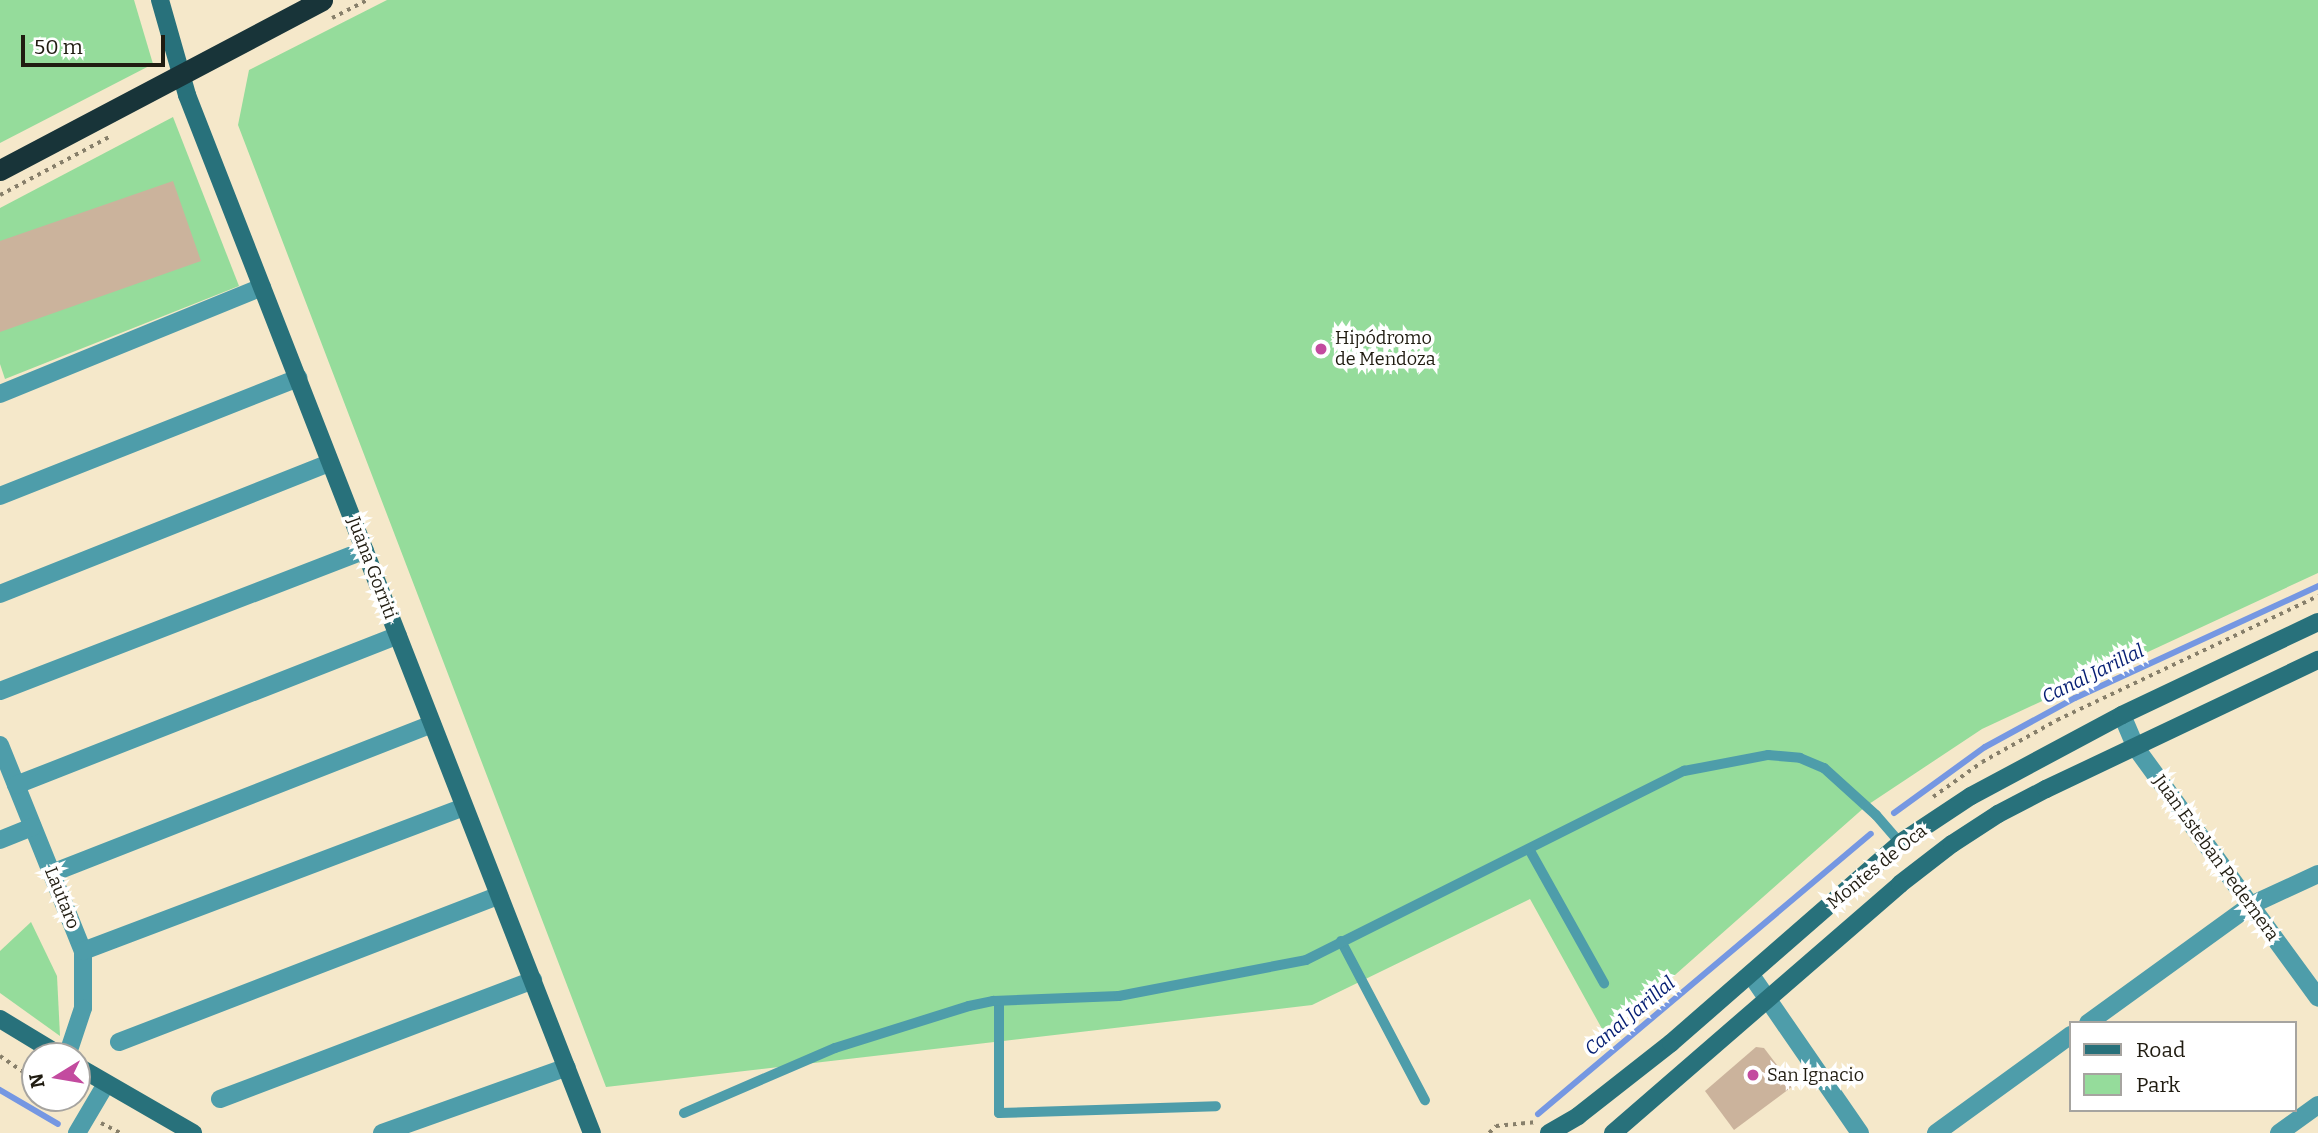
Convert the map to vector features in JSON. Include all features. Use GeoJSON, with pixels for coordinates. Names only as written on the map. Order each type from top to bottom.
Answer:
{"type":"FeatureCollection","features":[{"type":"Feature","properties":{"kind":"highway"},"geometry":{"type":"LineString","coordinates":[[0,170],[322,0]]}},
{"type":"Feature","properties":{"kind":"main road","name":"Juana Gorriti"},"geometry":{"type":"LineString","coordinates":[[160,0],[181,76],[592,1133]]}},
{"type":"Feature","properties":{"kind":"main road","name":"Montes de Oca"},"geometry":{"type":"LineString","coordinates":[[1549,1133],[1619,1084],[1751,975],[1900,844],[1971,796],[2122,715],[2318,622]]}},
{"type":"Feature","properties":{"kind":"main road","name":"Montes de Oca"},"geometry":{"type":"LineString","coordinates":[[1615,1132],[1900,884],[1952,844],[1998,814],[2318,660]]}},
{"type":"Feature","properties":{"kind":"main road"},"geometry":{"type":"LineString","coordinates":[[0,1019],[38,1042]]}},
{"type":"Feature","properties":{"kind":"main road"},"geometry":{"type":"LineString","coordinates":[[91,1075],[193,1133]]}},
{"type":"Feature","properties":{"kind":"street"},"geometry":{"type":"LineString","coordinates":[[0,394],[262,288]]}},
{"type":"Feature","properties":{"kind":"street"},"geometry":{"type":"LineString","coordinates":[[0,496],[298,378]]}},
{"type":"Feature","properties":{"kind":"street"},"geometry":{"type":"LineString","coordinates":[[0,594],[330,463]]}},
{"type":"Feature","properties":{"kind":"street"},"geometry":{"type":"LineString","coordinates":[[0,691],[365,550]]}},
{"type":"Feature","properties":{"kind":"street"},"geometry":{"type":"LineString","coordinates":[[16,785],[398,635]]}},
{"type":"Feature","properties":{"kind":"street","name":"Juan Esteban Pedernera"},"geometry":{"type":"LineString","coordinates":[[2122,715],[2136,748],[2318,998]]}},
{"type":"Feature","properties":{"kind":"street"},"geometry":{"type":"LineString","coordinates":[[52,873],[432,724]]}},
{"type":"Feature","properties":{"kind":"street","name":"Lautaro"},"geometry":{"type":"LineString","coordinates":[[0,745],[83,951],[83,1008],[72,1042]]}},
{"type":"Feature","properties":{"kind":"street"},"geometry":{"type":"LineString","coordinates":[[83,951],[464,807]]}},
{"type":"Feature","properties":{"kind":"street"},"geometry":{"type":"LineString","coordinates":[[0,840],[33,827]]}},
{"type":"Feature","properties":{"kind":"street"},"geometry":{"type":"LineString","coordinates":[[2091,1021],[2250,905],[2318,874]]}},
{"type":"Feature","properties":{"kind":"street"},"geometry":{"type":"LineString","coordinates":[[119,1042],[499,895]]}},
{"type":"Feature","properties":{"kind":"street"},"geometry":{"type":"LineString","coordinates":[[1751,975],[1860,1133]]}},
{"type":"Feature","properties":{"kind":"street"},"geometry":{"type":"LineString","coordinates":[[220,1099],[533,980]]}},
{"type":"Feature","properties":{"kind":"street"},"geometry":{"type":"LineString","coordinates":[[1936,1133],[2070,1036]]}},
{"type":"Feature","properties":{"kind":"street"},"geometry":{"type":"LineString","coordinates":[[382,1133],[567,1067]]}},
{"type":"Feature","properties":{"kind":"street"},"geometry":{"type":"LineString","coordinates":[[77,1133],[106,1084]]}},
{"type":"Feature","properties":{"kind":"street"},"geometry":{"type":"LineString","coordinates":[[2280,1133],[2318,1105]]}},
{"type":"Feature","properties":{"kind":"lane"},"geometry":{"type":"LineString","coordinates":[[684,1113],[835,1048],[969,1006],[999,1001],[1119,996],[1307,960],[1340,941],[1684,771],[1768,755],[1800,758],[1824,768],[1876,815],[1900,844]]}},
{"type":"Feature","properties":{"kind":"lane"},"geometry":{"type":"LineString","coordinates":[[1529,849],[1604,983]]}},
{"type":"Feature","properties":{"kind":"lane"},"geometry":{"type":"LineString","coordinates":[[1340,941],[1425,1100]]}},
{"type":"Feature","properties":{"kind":"lane"},"geometry":{"type":"LineString","coordinates":[[999,1001],[999,1113],[1216,1107]]}},
{"type":"Feature","properties":{"kind":"path"},"geometry":{"type":"LineString","coordinates":[[0,1056],[21,1070]]}},
{"type":"Feature","properties":{"kind":"green space"},"geometry":{"type":"Polygon","coordinates":[[[0,0],[134,0],[153,64],[0,143],[0,0]]]}},
{"type":"Feature","properties":{"kind":"green space","name":"Hipódromo de Mendoza"},"geometry":{"type":"Polygon","coordinates":[[[387,0],[2318,0],[2318,573],[1982,729],[1866,806],[1606,1036],[1530,899],[1312,1005],[606,1087],[238,125],[249,70],[387,0]]]}},
{"type":"Feature","properties":{"kind":"green space"},"geometry":{"type":"Polygon","coordinates":[[[173,117],[239,286],[5,379],[0,364],[0,208],[173,117]]]}},
{"type":"Feature","properties":{"kind":"green space"},"geometry":{"type":"Polygon","coordinates":[[[31,922],[57,976],[60,1036],[0,993],[0,951],[31,922]]]}},
{"type":"Feature","properties":{"kind":"building"},"geometry":{"type":"Polygon","coordinates":[[[173,181],[201,261],[0,332],[0,241],[173,181]]]}},
{"type":"Feature","properties":{"kind":"building"},"geometry":{"type":"Polygon","coordinates":[[[1756,1047],[1764,1048],[1793,1086],[1734,1130],[1705,1091],[1756,1047]]]}},
{"type":"Feature","properties":{"kind":"waterway","name":"Canal Jarillal"},"geometry":{"type":"LineString","coordinates":[[1894,813],[1985,747],[2075,698],[2318,586]]}},
{"type":"Feature","properties":{"kind":"waterway","name":"Canal Jarillal"},"geometry":{"type":"LineString","coordinates":[[1538,1114],[1871,834]]}},
{"type":"Feature","properties":{"kind":"waterway","name":"Canal Jarillal"},"geometry":{"type":"LineString","coordinates":[[0,1090],[58,1124]]}},
{"type":"Feature","properties":{"kind":"place","name":"Hipódromo de Mendoza"},"geometry":{"type":"Point","coordinates":[1321,349]}},
{"type":"Feature","properties":{"kind":"place","name":"San Ignacio"},"geometry":{"type":"Point","coordinates":[1753,1075]}}]}
